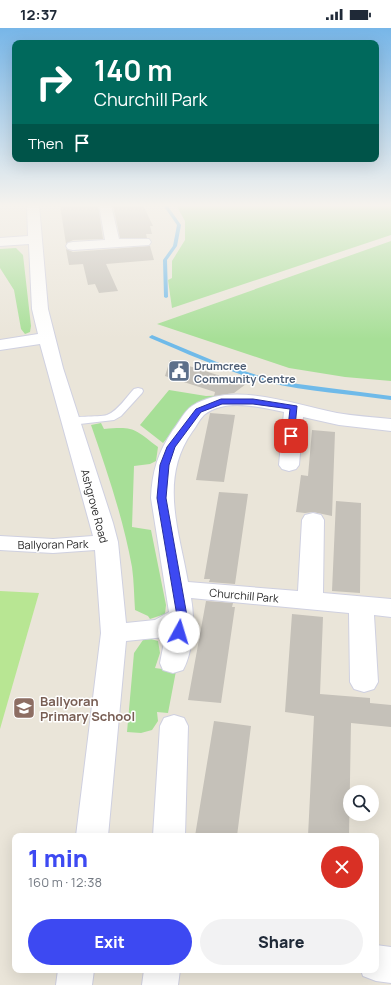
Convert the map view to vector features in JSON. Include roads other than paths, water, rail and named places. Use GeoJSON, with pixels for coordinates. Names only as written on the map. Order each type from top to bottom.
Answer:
{"type":"FeatureCollection","features":[{"type":"Feature","properties":{"kind":"street","name":"Ashgrove Road"},"geometry":{"type":"LineString","coordinates":[[36,250],[40,309],[54,368],[102,523],[106,542],[114,633],[92,833]]}},
{"type":"Feature","properties":{"kind":"street"},"geometry":{"type":"LineString","coordinates":[[0,345],[48,338]]}},
{"type":"Feature","properties":{"kind":"street"},"geometry":{"type":"LineString","coordinates":[[174,663],[182,616],[162,498],[164,465],[171,447],[198,410],[221,401],[253,402],[294,408],[338,419],[391,425]]}},
{"type":"Feature","properties":{"kind":"street"},"geometry":{"type":"LineString","coordinates":[[289,465],[294,408]]}},
{"type":"Feature","properties":{"kind":"street"},"geometry":{"type":"LineString","coordinates":[[310,600],[313,520]]}},
{"type":"Feature","properties":{"kind":"street","name":"Ballyoran Park"},"geometry":{"type":"LineString","coordinates":[[0,543],[53,546],[106,542]]}},
{"type":"Feature","properties":{"kind":"street","name":"Churchill Park"},"geometry":{"type":"LineString","coordinates":[[178,589],[391,608]]}},
{"type":"Feature","properties":{"kind":"street"},"geometry":{"type":"LineString","coordinates":[[361,605],[364,682]]}},
{"type":"Feature","properties":{"kind":"street"},"geometry":{"type":"LineString","coordinates":[[114,633],[160,629],[182,616]]}},
{"type":"Feature","properties":{"kind":"street"},"geometry":{"type":"LineString","coordinates":[[169,833],[174,726]]}},
{"type":"Feature","properties":{"kind":"street"},"geometry":{"type":"LineString","coordinates":[[379,963],[391,965]]}},
{"type":"Feature","properties":{"kind":"street"},"geometry":{"type":"LineString","coordinates":[[74,985],[76,973]]}},
{"type":"Feature","properties":{"kind":"street"},"geometry":{"type":"LineString","coordinates":[[160,985],[162,973]]}},
{"type":"Feature","properties":{"kind":"lane"},"geometry":{"type":"LineString","coordinates":[[71,422],[110,418],[117,414],[138,391]]}},
{"type":"Feature","properties":{"kind":"waterway"},"geometry":{"type":"LineString","coordinates":[[166,297],[165,260],[172,250]]}},
{"type":"Feature","properties":{"kind":"waterway"},"geometry":{"type":"LineString","coordinates":[[152,337],[217,364],[268,380],[298,386],[391,398]]}},
{"type":"Feature","properties":{"kind":"place","name":"Drumcree Community Centre"},"geometry":{"type":"Point","coordinates":[179,371]}},
{"type":"Feature","properties":{"kind":"place","name":"Ballyoran Primary School"},"geometry":{"type":"Point","coordinates":[24,708]}}]}
